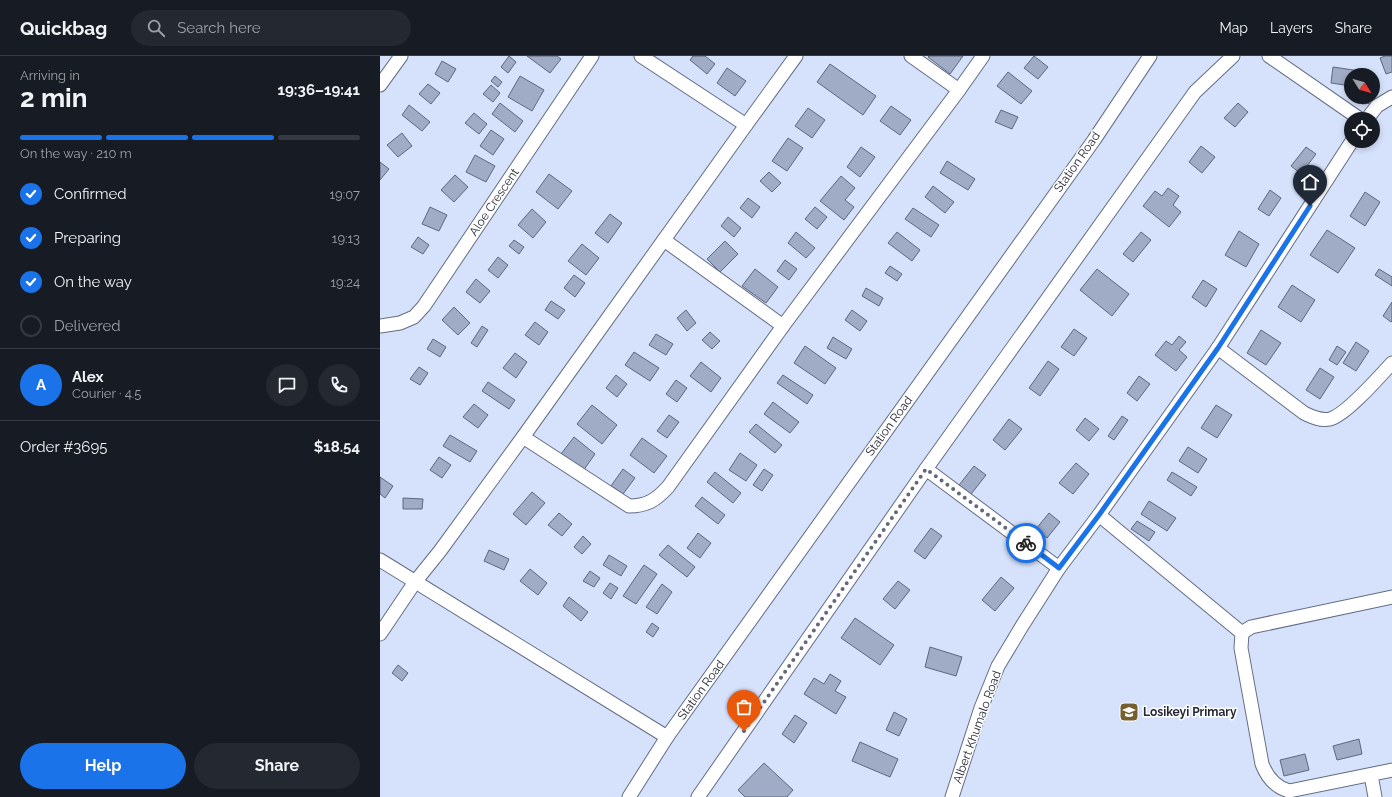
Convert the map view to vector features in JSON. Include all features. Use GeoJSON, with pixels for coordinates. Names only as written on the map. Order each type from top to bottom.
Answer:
{"type":"FeatureCollection","features":[{"type":"Feature","properties":{"kind":"street"},"geometry":{"type":"LineString","coordinates":[[380,85],[401,56]]}},
{"type":"Feature","properties":{"kind":"street","name":"Aloe Crescent"},"geometry":{"type":"LineString","coordinates":[[380,326],[400,323],[414,317],[424,306],[592,56]]}},
{"type":"Feature","properties":{"kind":"street"},"geometry":{"type":"LineString","coordinates":[[641,56],[746,124]]}},
{"type":"Feature","properties":{"kind":"street"},"geometry":{"type":"LineString","coordinates":[[380,634],[415,582],[440,551],[523,437],[796,56]]}},
{"type":"Feature","properties":{"kind":"street"},"geometry":{"type":"LineString","coordinates":[[910,56],[959,90]]}},
{"type":"Feature","properties":{"kind":"street"},"geometry":{"type":"LineString","coordinates":[[523,437],[629,506],[640,506],[649,503],[660,496],[668,487],[782,326],[983,56]]}},
{"type":"Feature","properties":{"kind":"street","name":"Station Road"},"geometry":{"type":"LineString","coordinates":[[629,797],[667,737],[1089,146],[1150,56]]}},
{"type":"Feature","properties":{"kind":"street"},"geometry":{"type":"LineString","coordinates":[[698,797],[926,469],[1195,92],[1233,56]]}},
{"type":"Feature","properties":{"kind":"street"},"geometry":{"type":"LineString","coordinates":[[1269,56],[1350,112]]}},
{"type":"Feature","properties":{"kind":"street"},"geometry":{"type":"LineString","coordinates":[[1372,112],[1377,106],[1392,97]]}},
{"type":"Feature","properties":{"kind":"street","name":"Albert Khumalo Road"},"geometry":{"type":"LineString","coordinates":[[952,797],[981,708],[998,666],[1059,568],[1099,515],[1218,348],[1347,148]]}},
{"type":"Feature","properties":{"kind":"street"},"geometry":{"type":"LineString","coordinates":[[664,240],[782,326]]}},
{"type":"Feature","properties":{"kind":"street"},"geometry":{"type":"LineString","coordinates":[[1218,348],[1304,413],[1317,419],[1330,419],[1343,411],[1354,402],[1392,363]]}},
{"type":"Feature","properties":{"kind":"street"},"geometry":{"type":"LineString","coordinates":[[926,469],[1059,568]]}},
{"type":"Feature","properties":{"kind":"street"},"geometry":{"type":"LineString","coordinates":[[1099,515],[1242,633]]}},
{"type":"Feature","properties":{"kind":"street"},"geometry":{"type":"LineString","coordinates":[[380,560],[667,737]]}},
{"type":"Feature","properties":{"kind":"street"},"geometry":{"type":"LineString","coordinates":[[1242,633],[1251,627],[1392,597]]}},
{"type":"Feature","properties":{"kind":"street"},"geometry":{"type":"LineString","coordinates":[[1242,633],[1241,648],[1262,764],[1266,775],[1269,778],[1280,787],[1289,791],[1392,770]]}},
{"type":"Feature","properties":{"kind":"street"},"geometry":{"type":"LineString","coordinates":[[1371,775],[1375,797]]}},
{"type":"Feature","properties":{"kind":"building"},"geometry":{"type":"Polygon","coordinates":[[[509,56],[516,62],[508,73],[501,67],[509,56]]]}},
{"type":"Feature","properties":{"kind":"building"},"geometry":{"type":"Polygon","coordinates":[[[527,56],[557,56],[561,59],[550,73],[527,56]]]}},
{"type":"Feature","properties":{"kind":"building"},"geometry":{"type":"Polygon","coordinates":[[[693,56],[705,56],[715,64],[707,74],[690,60],[693,56]]]}},
{"type":"Feature","properties":{"kind":"building"},"geometry":{"type":"Polygon","coordinates":[[[963,56],[950,74],[928,57],[963,56]]]}},
{"type":"Feature","properties":{"kind":"building"},"geometry":{"type":"Polygon","coordinates":[[[1034,56],[1048,67],[1038,79],[1024,68],[1034,56]]]}},
{"type":"Feature","properties":{"kind":"building"},"geometry":{"type":"Polygon","coordinates":[[[1392,56],[1392,72],[1386,74],[1380,58],[1392,56]]]}},
{"type":"Feature","properties":{"kind":"building"},"geometry":{"type":"Polygon","coordinates":[[[442,61],[456,69],[448,82],[435,74],[442,61]]]}},
{"type":"Feature","properties":{"kind":"building"},"geometry":{"type":"Polygon","coordinates":[[[830,64],[876,96],[863,115],[817,82],[830,64]]]}},
{"type":"Feature","properties":{"kind":"building"},"geometry":{"type":"Polygon","coordinates":[[[1333,67],[1344,69],[1344,85],[1331,83],[1333,67]]]}},
{"type":"Feature","properties":{"kind":"building"},"geometry":{"type":"Polygon","coordinates":[[[727,68],[746,81],[735,96],[717,83],[727,68]]]}},
{"type":"Feature","properties":{"kind":"building"},"geometry":{"type":"Polygon","coordinates":[[[1008,72],[1032,91],[1021,104],[997,86],[1008,72]]]}},
{"type":"Feature","properties":{"kind":"building"},"geometry":{"type":"Polygon","coordinates":[[[495,76],[502,82],[498,87],[491,81],[495,76]]]}},
{"type":"Feature","properties":{"kind":"building"},"geometry":{"type":"Polygon","coordinates":[[[520,76],[544,90],[532,111],[508,97],[520,76]]]}},
{"type":"Feature","properties":{"kind":"building"},"geometry":{"type":"Polygon","coordinates":[[[428,84],[440,93],[431,104],[419,94],[428,84]]]}},
{"type":"Feature","properties":{"kind":"building"},"geometry":{"type":"Polygon","coordinates":[[[491,85],[500,93],[493,102],[483,94],[491,85]]]}},
{"type":"Feature","properties":{"kind":"building"},"geometry":{"type":"Polygon","coordinates":[[[500,103],[523,121],[515,132],[492,114],[500,103]]]}},
{"type":"Feature","properties":{"kind":"building"},"geometry":{"type":"Polygon","coordinates":[[[1238,103],[1248,112],[1235,127],[1224,118],[1238,103]]]}},
{"type":"Feature","properties":{"kind":"building"},"geometry":{"type":"Polygon","coordinates":[[[409,105],[430,122],[422,131],[402,115],[409,105]]]}},
{"type":"Feature","properties":{"kind":"building"},"geometry":{"type":"Polygon","coordinates":[[[891,106],[911,120],[900,135],[880,121],[891,106]]]}},
{"type":"Feature","properties":{"kind":"building"},"geometry":{"type":"Polygon","coordinates":[[[808,108],[825,120],[812,138],[795,126],[808,108]]]}},
{"type":"Feature","properties":{"kind":"building"},"geometry":{"type":"Polygon","coordinates":[[[1001,110],[1018,117],[1012,129],[995,122],[1001,110]]]}},
{"type":"Feature","properties":{"kind":"building"},"geometry":{"type":"Polygon","coordinates":[[[474,113],[487,124],[479,134],[465,123],[474,113]]]}},
{"type":"Feature","properties":{"kind":"building"},"geometry":{"type":"Polygon","coordinates":[[[491,130],[504,139],[493,155],[480,146],[491,130]]]}},
{"type":"Feature","properties":{"kind":"building"},"geometry":{"type":"Polygon","coordinates":[[[402,133],[412,146],[398,157],[387,145],[402,133]]]}},
{"type":"Feature","properties":{"kind":"building"},"geometry":{"type":"Polygon","coordinates":[[[788,138],[803,148],[787,171],[772,161],[788,138]]]}},
{"type":"Feature","properties":{"kind":"building"},"geometry":{"type":"Polygon","coordinates":[[[1201,146],[1215,157],[1202,173],[1189,162],[1201,146]]]}},
{"type":"Feature","properties":{"kind":"building"},"geometry":{"type":"Polygon","coordinates":[[[861,147],[875,157],[860,177],[847,167],[861,147]]]}},
{"type":"Feature","properties":{"kind":"building"},"geometry":{"type":"Polygon","coordinates":[[[1306,147],[1316,154],[1301,174],[1291,166],[1306,147]]]}},
{"type":"Feature","properties":{"kind":"building"},"geometry":{"type":"Polygon","coordinates":[[[475,155],[495,166],[486,182],[466,172],[475,155]]]}},
{"type":"Feature","properties":{"kind":"building"},"geometry":{"type":"Polygon","coordinates":[[[947,161],[975,179],[968,190],[940,173],[947,161]]]}},
{"type":"Feature","properties":{"kind":"building"},"geometry":{"type":"Polygon","coordinates":[[[380,162],[389,169],[380,180],[380,162]]]}},
{"type":"Feature","properties":{"kind":"building"},"geometry":{"type":"Polygon","coordinates":[[[769,172],[781,183],[772,192],[760,181],[769,172]]]}},
{"type":"Feature","properties":{"kind":"building"},"geometry":{"type":"Polygon","coordinates":[[[549,174],[572,191],[558,209],[536,192],[549,174]]]}},
{"type":"Feature","properties":{"kind":"building"},"geometry":{"type":"Polygon","coordinates":[[[455,175],[468,187],[454,202],[441,190],[455,175]]]}},
{"type":"Feature","properties":{"kind":"building"},"geometry":{"type":"Polygon","coordinates":[[[841,176],[855,188],[845,200],[854,207],[844,220],[820,201],[841,176]]]}},
{"type":"Feature","properties":{"kind":"building"},"geometry":{"type":"Polygon","coordinates":[[[933,186],[954,202],[945,213],[925,197],[933,186]]]}},
{"type":"Feature","properties":{"kind":"building"},"geometry":{"type":"Polygon","coordinates":[[[1168,188],[1179,196],[1173,205],[1181,212],[1169,227],[1143,206],[1155,191],[1162,196],[1168,188]]]}},
{"type":"Feature","properties":{"kind":"building"},"geometry":{"type":"Polygon","coordinates":[[[1270,190],[1281,198],[1269,216],[1258,209],[1270,190]]]}},
{"type":"Feature","properties":{"kind":"building"},"geometry":{"type":"Polygon","coordinates":[[[1365,192],[1380,202],[1365,226],[1350,216],[1365,192]]]}},
{"type":"Feature","properties":{"kind":"building"},"geometry":{"type":"Polygon","coordinates":[[[748,198],[760,207],[752,218],[740,208],[748,198]]]}},
{"type":"Feature","properties":{"kind":"building"},"geometry":{"type":"Polygon","coordinates":[[[430,207],[447,215],[439,231],[422,224],[430,207]]]}},
{"type":"Feature","properties":{"kind":"building"},"geometry":{"type":"Polygon","coordinates":[[[815,207],[827,217],[817,229],[805,219],[815,207]]]}},
{"type":"Feature","properties":{"kind":"building"},"geometry":{"type":"Polygon","coordinates":[[[913,208],[939,225],[931,237],[905,219],[913,208]]]}},
{"type":"Feature","properties":{"kind":"building"},"geometry":{"type":"Polygon","coordinates":[[[532,209],[546,222],[533,238],[518,225],[532,209]]]}},
{"type":"Feature","properties":{"kind":"building"},"geometry":{"type":"Polygon","coordinates":[[[610,214],[622,223],[608,243],[595,233],[610,214]]]}},
{"type":"Feature","properties":{"kind":"building"},"geometry":{"type":"Polygon","coordinates":[[[728,217],[741,228],[734,237],[721,226],[728,217]]]}},
{"type":"Feature","properties":{"kind":"building"},"geometry":{"type":"Polygon","coordinates":[[[1327,230],[1355,248],[1338,273],[1310,255],[1327,230]]]}},
{"type":"Feature","properties":{"kind":"building"},"geometry":{"type":"Polygon","coordinates":[[[1239,231],[1259,244],[1246,267],[1225,255],[1239,231]]]}},
{"type":"Feature","properties":{"kind":"building"},"geometry":{"type":"Polygon","coordinates":[[[796,232],[815,248],[806,258],[788,243],[796,232]]]}},
{"type":"Feature","properties":{"kind":"building"},"geometry":{"type":"Polygon","coordinates":[[[897,232],[920,250],[912,261],[888,243],[897,232]]]}},
{"type":"Feature","properties":{"kind":"building"},"geometry":{"type":"Polygon","coordinates":[[[1141,232],[1151,240],[1133,262],[1123,254],[1141,232]]]}},
{"type":"Feature","properties":{"kind":"building"},"geometry":{"type":"Polygon","coordinates":[[[418,237],[429,245],[423,254],[411,247],[418,237]]]}},
{"type":"Feature","properties":{"kind":"building"},"geometry":{"type":"Polygon","coordinates":[[[514,240],[524,247],[519,254],[509,246],[514,240]]]}},
{"type":"Feature","properties":{"kind":"building"},"geometry":{"type":"Polygon","coordinates":[[[725,241],[738,254],[720,272],[707,259],[725,241]]]}},
{"type":"Feature","properties":{"kind":"building"},"geometry":{"type":"Polygon","coordinates":[[[582,244],[599,258],[586,275],[568,261],[582,244]]]}},
{"type":"Feature","properties":{"kind":"building"},"geometry":{"type":"Polygon","coordinates":[[[498,257],[508,265],[498,278],[488,270],[498,257]]]}},
{"type":"Feature","properties":{"kind":"building"},"geometry":{"type":"Polygon","coordinates":[[[785,260],[797,269],[789,280],[777,271],[785,260]]]}},
{"type":"Feature","properties":{"kind":"building"},"geometry":{"type":"Polygon","coordinates":[[[890,266],[902,274],[897,281],[885,273],[890,266]]]}},
{"type":"Feature","properties":{"kind":"building"},"geometry":{"type":"Polygon","coordinates":[[[755,269],[778,287],[766,303],[742,286],[755,269]]]}},
{"type":"Feature","properties":{"kind":"building"},"geometry":{"type":"Polygon","coordinates":[[[1097,269],[1129,294],[1112,316],[1080,290],[1097,269]]]}},
{"type":"Feature","properties":{"kind":"building"},"geometry":{"type":"Polygon","coordinates":[[[1379,269],[1392,277],[1392,286],[1375,275],[1379,269]]]}},
{"type":"Feature","properties":{"kind":"building"},"geometry":{"type":"Polygon","coordinates":[[[574,275],[585,283],[575,297],[564,288],[574,275]]]}},
{"type":"Feature","properties":{"kind":"building"},"geometry":{"type":"Polygon","coordinates":[[[476,279],[490,291],[480,303],[466,292],[476,279]]]}},
{"type":"Feature","properties":{"kind":"building"},"geometry":{"type":"Polygon","coordinates":[[[1203,280],[1217,289],[1206,307],[1192,297],[1203,280]]]}},
{"type":"Feature","properties":{"kind":"building"},"geometry":{"type":"Polygon","coordinates":[[[1292,285],[1315,300],[1301,322],[1278,307],[1292,285]]]}},
{"type":"Feature","properties":{"kind":"building"},"geometry":{"type":"Polygon","coordinates":[[[866,288],[883,298],[879,306],[862,296],[866,288]]]}},
{"type":"Feature","properties":{"kind":"building"},"geometry":{"type":"Polygon","coordinates":[[[551,301],[565,310],[558,319],[545,310],[551,301]]]}},
{"type":"Feature","properties":{"kind":"building"},"geometry":{"type":"Polygon","coordinates":[[[1392,302],[1392,321],[1391,322],[1383,316],[1392,302]]]}},
{"type":"Feature","properties":{"kind":"building"},"geometry":{"type":"Polygon","coordinates":[[[454,307],[470,323],[458,335],[442,320],[454,307]]]}},
{"type":"Feature","properties":{"kind":"building"},"geometry":{"type":"Polygon","coordinates":[[[686,310],[696,323],[687,331],[677,318],[686,310]]]}},
{"type":"Feature","properties":{"kind":"building"},"geometry":{"type":"Polygon","coordinates":[[[852,310],[867,321],[860,331],[845,320],[852,310]]]}},
{"type":"Feature","properties":{"kind":"building"},"geometry":{"type":"Polygon","coordinates":[[[535,322],[548,332],[539,345],[525,335],[535,322]]]}},
{"type":"Feature","properties":{"kind":"building"},"geometry":{"type":"Polygon","coordinates":[[[482,326],[488,330],[477,347],[471,343],[482,326]]]}},
{"type":"Feature","properties":{"kind":"building"},"geometry":{"type":"Polygon","coordinates":[[[1074,329],[1087,338],[1074,356],[1061,347],[1074,329]]]}},
{"type":"Feature","properties":{"kind":"building"},"geometry":{"type":"Polygon","coordinates":[[[1261,330],[1281,343],[1266,365],[1247,353],[1261,330]]]}},
{"type":"Feature","properties":{"kind":"building"},"geometry":{"type":"Polygon","coordinates":[[[710,332],[720,341],[712,349],[702,340],[710,332]]]}},
{"type":"Feature","properties":{"kind":"building"},"geometry":{"type":"Polygon","coordinates":[[[656,334],[673,344],[666,355],[649,345],[656,334]]]}},
{"type":"Feature","properties":{"kind":"building"},"geometry":{"type":"Polygon","coordinates":[[[1179,336],[1186,342],[1179,350],[1187,357],[1176,371],[1155,355],[1166,341],[1172,345],[1179,336]]]}},
{"type":"Feature","properties":{"kind":"building"},"geometry":{"type":"Polygon","coordinates":[[[833,337],[852,349],[846,359],[827,348],[833,337]]]}},
{"type":"Feature","properties":{"kind":"building"},"geometry":{"type":"Polygon","coordinates":[[[433,339],[446,347],[440,357],[427,349],[433,339]]]}},
{"type":"Feature","properties":{"kind":"building"},"geometry":{"type":"Polygon","coordinates":[[[1356,342],[1369,351],[1356,371],[1343,363],[1356,342]]]}},
{"type":"Feature","properties":{"kind":"building"},"geometry":{"type":"Polygon","coordinates":[[[805,346],[836,368],[825,384],[794,363],[805,346]]]}},
{"type":"Feature","properties":{"kind":"building"},"geometry":{"type":"Polygon","coordinates":[[[1337,346],[1346,352],[1337,365],[1329,360],[1337,346]]]}},
{"type":"Feature","properties":{"kind":"building"},"geometry":{"type":"Polygon","coordinates":[[[634,352],[659,368],[650,381],[625,365],[634,352]]]}},
{"type":"Feature","properties":{"kind":"building"},"geometry":{"type":"Polygon","coordinates":[[[515,353],[527,362],[516,378],[503,368],[515,353]]]}},
{"type":"Feature","properties":{"kind":"building"},"geometry":{"type":"Polygon","coordinates":[[[1048,361],[1059,369],[1040,396],[1029,388],[1048,361]]]}},
{"type":"Feature","properties":{"kind":"building"},"geometry":{"type":"Polygon","coordinates":[[[701,362],[721,378],[711,392],[690,376],[701,362]]]}},
{"type":"Feature","properties":{"kind":"building"},"geometry":{"type":"Polygon","coordinates":[[[419,367],[428,373],[420,385],[410,379],[419,367]]]}},
{"type":"Feature","properties":{"kind":"building"},"geometry":{"type":"Polygon","coordinates":[[[1320,368],[1334,377],[1320,399],[1306,390],[1320,368]]]}},
{"type":"Feature","properties":{"kind":"building"},"geometry":{"type":"Polygon","coordinates":[[[616,375],[627,384],[617,397],[606,388],[616,375]]]}},
{"type":"Feature","properties":{"kind":"building"},"geometry":{"type":"Polygon","coordinates":[[[783,375],[813,395],[807,404],[777,383],[783,375]]]}},
{"type":"Feature","properties":{"kind":"building"},"geometry":{"type":"Polygon","coordinates":[[[1139,376],[1150,384],[1137,401],[1127,393],[1139,376]]]}},
{"type":"Feature","properties":{"kind":"building"},"geometry":{"type":"Polygon","coordinates":[[[676,380],[687,388],[677,402],[666,394],[676,380]]]}},
{"type":"Feature","properties":{"kind":"building"},"geometry":{"type":"Polygon","coordinates":[[[488,382],[515,400],[509,409],[482,391],[488,382]]]}},
{"type":"Feature","properties":{"kind":"building"},"geometry":{"type":"Polygon","coordinates":[[[773,402],[799,422],[790,433],[764,414],[773,402]]]}},
{"type":"Feature","properties":{"kind":"building"},"geometry":{"type":"Polygon","coordinates":[[[474,404],[488,415],[478,428],[463,417],[474,404]]]}},
{"type":"Feature","properties":{"kind":"building"},"geometry":{"type":"Polygon","coordinates":[[[592,405],[617,425],[602,444],[577,424],[592,405]]]}},
{"type":"Feature","properties":{"kind":"building"},"geometry":{"type":"Polygon","coordinates":[[[1216,405],[1232,415],[1217,438],[1201,428],[1216,405]]]}},
{"type":"Feature","properties":{"kind":"building"},"geometry":{"type":"Polygon","coordinates":[[[669,415],[679,422],[667,438],[657,431],[669,415]]]}},
{"type":"Feature","properties":{"kind":"building"},"geometry":{"type":"Polygon","coordinates":[[[1122,416],[1128,420],[1114,440],[1108,436],[1122,416]]]}},
{"type":"Feature","properties":{"kind":"building"},"geometry":{"type":"Polygon","coordinates":[[[1085,418],[1099,429],[1089,441],[1076,430],[1085,418]]]}},
{"type":"Feature","properties":{"kind":"building"},"geometry":{"type":"Polygon","coordinates":[[[1009,419],[1022,429],[1005,450],[993,440],[1009,419]]]}},
{"type":"Feature","properties":{"kind":"building"},"geometry":{"type":"Polygon","coordinates":[[[756,424],[782,445],[775,453],[749,432],[756,424]]]}},
{"type":"Feature","properties":{"kind":"building"},"geometry":{"type":"Polygon","coordinates":[[[450,435],[477,451],[470,462],[443,446],[450,435]]]}},
{"type":"Feature","properties":{"kind":"building"},"geometry":{"type":"Polygon","coordinates":[[[574,437],[595,454],[583,471],[561,454],[574,437]]]}},
{"type":"Feature","properties":{"kind":"building"},"geometry":{"type":"Polygon","coordinates":[[[642,438],[667,456],[654,473],[630,455],[642,438]]]}},
{"type":"Feature","properties":{"kind":"building"},"geometry":{"type":"Polygon","coordinates":[[[1188,447],[1207,459],[1198,473],[1179,461],[1188,447]]]}},
{"type":"Feature","properties":{"kind":"building"},"geometry":{"type":"Polygon","coordinates":[[[740,453],[757,465],[746,481],[729,470],[740,453]]]}},
{"type":"Feature","properties":{"kind":"building"},"geometry":{"type":"Polygon","coordinates":[[[439,457],[451,465],[442,478],[430,470],[439,457]]]}},
{"type":"Feature","properties":{"kind":"building"},"geometry":{"type":"Polygon","coordinates":[[[1076,463],[1089,474],[1073,494],[1059,483],[1076,463]]]}},
{"type":"Feature","properties":{"kind":"building"},"geometry":{"type":"Polygon","coordinates":[[[974,466],[986,475],[968,498],[956,489],[974,466]]]}},
{"type":"Feature","properties":{"kind":"building"},"geometry":{"type":"Polygon","coordinates":[[[623,469],[635,478],[623,494],[611,486],[623,469]]]}},
{"type":"Feature","properties":{"kind":"building"},"geometry":{"type":"Polygon","coordinates":[[[764,469],[773,475],[762,491],[753,485],[764,469]]]}},
{"type":"Feature","properties":{"kind":"building"},"geometry":{"type":"Polygon","coordinates":[[[715,472],[741,493],[733,503],[707,482],[715,472]]]}},
{"type":"Feature","properties":{"kind":"building"},"geometry":{"type":"Polygon","coordinates":[[[1172,472],[1197,487],[1191,496],[1167,480],[1172,472]]]}},
{"type":"Feature","properties":{"kind":"building"},"geometry":{"type":"Polygon","coordinates":[[[380,477],[393,486],[385,498],[380,494],[380,477]]]}},
{"type":"Feature","properties":{"kind":"building"},"geometry":{"type":"Polygon","coordinates":[[[532,492],[545,503],[526,525],[513,514],[532,492]]]}},
{"type":"Feature","properties":{"kind":"building"},"geometry":{"type":"Polygon","coordinates":[[[702,497],[725,515],[718,524],[695,506],[702,497]]]}},
{"type":"Feature","properties":{"kind":"building"},"geometry":{"type":"Polygon","coordinates":[[[403,498],[423,499],[422,509],[403,509],[403,498]]]}},
{"type":"Feature","properties":{"kind":"building"},"geometry":{"type":"Polygon","coordinates":[[[1149,501],[1176,518],[1167,531],[1141,514],[1149,501]]]}},
{"type":"Feature","properties":{"kind":"building"},"geometry":{"type":"Polygon","coordinates":[[[559,513],[572,524],[562,536],[548,525],[559,513]]]}},
{"type":"Feature","properties":{"kind":"building"},"geometry":{"type":"Polygon","coordinates":[[[1049,513],[1060,522],[1047,538],[1036,529],[1049,513]]]}},
{"type":"Feature","properties":{"kind":"building"},"geometry":{"type":"Polygon","coordinates":[[[1137,521],[1155,532],[1149,541],[1131,529],[1137,521]]]}},
{"type":"Feature","properties":{"kind":"building"},"geometry":{"type":"Polygon","coordinates":[[[931,528],[942,536],[925,559],[914,551],[931,528]]]}},
{"type":"Feature","properties":{"kind":"building"},"geometry":{"type":"Polygon","coordinates":[[[698,533],[711,543],[700,558],[687,548],[698,533]]]}},
{"type":"Feature","properties":{"kind":"building"},"geometry":{"type":"Polygon","coordinates":[[[583,536],[591,544],[582,554],[574,547],[583,536]]]}},
{"type":"Feature","properties":{"kind":"building"},"geometry":{"type":"Polygon","coordinates":[[[668,545],[695,567],[687,577],[659,555],[668,545]]]}},
{"type":"Feature","properties":{"kind":"building"},"geometry":{"type":"Polygon","coordinates":[[[489,550],[509,559],[504,570],[484,561],[489,550]]]}},
{"type":"Feature","properties":{"kind":"building"},"geometry":{"type":"Polygon","coordinates":[[[609,555],[627,566],[621,576],[603,565],[609,555]]]}},
{"type":"Feature","properties":{"kind":"building"},"geometry":{"type":"Polygon","coordinates":[[[644,565],[657,574],[636,604],[623,596],[644,565]]]}},
{"type":"Feature","properties":{"kind":"building"},"geometry":{"type":"Polygon","coordinates":[[[530,569],[547,583],[538,595],[520,581],[530,569]]]}},
{"type":"Feature","properties":{"kind":"building"},"geometry":{"type":"Polygon","coordinates":[[[590,571],[600,578],[594,587],[583,581],[590,571]]]}},
{"type":"Feature","properties":{"kind":"building"},"geometry":{"type":"Polygon","coordinates":[[[1001,577],[1014,588],[995,611],[982,600],[1001,577]]]}},
{"type":"Feature","properties":{"kind":"building"},"geometry":{"type":"Polygon","coordinates":[[[898,581],[910,590],[895,609],[883,599],[898,581]]]}},
{"type":"Feature","properties":{"kind":"building"},"geometry":{"type":"Polygon","coordinates":[[[610,583],[618,588],[611,599],[603,593],[610,583]]]}},
{"type":"Feature","properties":{"kind":"building"},"geometry":{"type":"Polygon","coordinates":[[[662,584],[672,592],[657,614],[646,607],[662,584]]]}},
{"type":"Feature","properties":{"kind":"building"},"geometry":{"type":"Polygon","coordinates":[[[569,597],[588,612],[581,621],[563,606],[569,597]]]}},
{"type":"Feature","properties":{"kind":"building"},"geometry":{"type":"Polygon","coordinates":[[[855,618],[894,645],[880,665],[841,638],[855,618]]]}},
{"type":"Feature","properties":{"kind":"building"},"geometry":{"type":"Polygon","coordinates":[[[652,623],[659,628],[653,637],[646,632],[652,623]]]}},
{"type":"Feature","properties":{"kind":"building"},"geometry":{"type":"Polygon","coordinates":[[[930,647],[962,657],[956,676],[925,667],[930,647]]]}},
{"type":"Feature","properties":{"kind":"building"},"geometry":{"type":"Polygon","coordinates":[[[398,665],[408,673],[402,681],[392,673],[398,665]]]}},
{"type":"Feature","properties":{"kind":"building"},"geometry":{"type":"Polygon","coordinates":[[[830,674],[841,681],[835,691],[846,697],[836,714],[804,694],[814,678],[824,684],[830,674]]]}},
{"type":"Feature","properties":{"kind":"building"},"geometry":{"type":"Polygon","coordinates":[[[894,712],[907,719],[899,736],[886,730],[894,712]]]}},
{"type":"Feature","properties":{"kind":"building"},"geometry":{"type":"Polygon","coordinates":[[[795,715],[807,723],[794,743],[782,734],[795,715]]]}},
{"type":"Feature","properties":{"kind":"building"},"geometry":{"type":"Polygon","coordinates":[[[1359,739],[1362,754],[1337,760],[1333,746],[1359,739]]]}},
{"type":"Feature","properties":{"kind":"building"},"geometry":{"type":"Polygon","coordinates":[[[860,742],[898,759],[890,777],[852,761],[860,742]]]}},
{"type":"Feature","properties":{"kind":"building"},"geometry":{"type":"Polygon","coordinates":[[[1305,754],[1309,770],[1284,776],[1280,760],[1305,754]]]}},
{"type":"Feature","properties":{"kind":"building"},"geometry":{"type":"Polygon","coordinates":[[[764,763],[793,790],[787,797],[745,797],[738,790],[764,763]]]}},
{"type":"Feature","properties":{"kind":"way so far"},"geometry":{"type":"LineString","coordinates":[[744,731],[926,469],[1026,543]]}},
{"type":"Feature","properties":{"kind":"place","name":"Losikeyi Primary"},"geometry":{"type":"Point","coordinates":[1129,712]}},
{"type":"Feature","properties":{"kind":"route"},"geometry":{"type":"LineString","coordinates":[[1026,543],[1059,568],[1099,515],[1218,348],[1310,206]]}}]}
